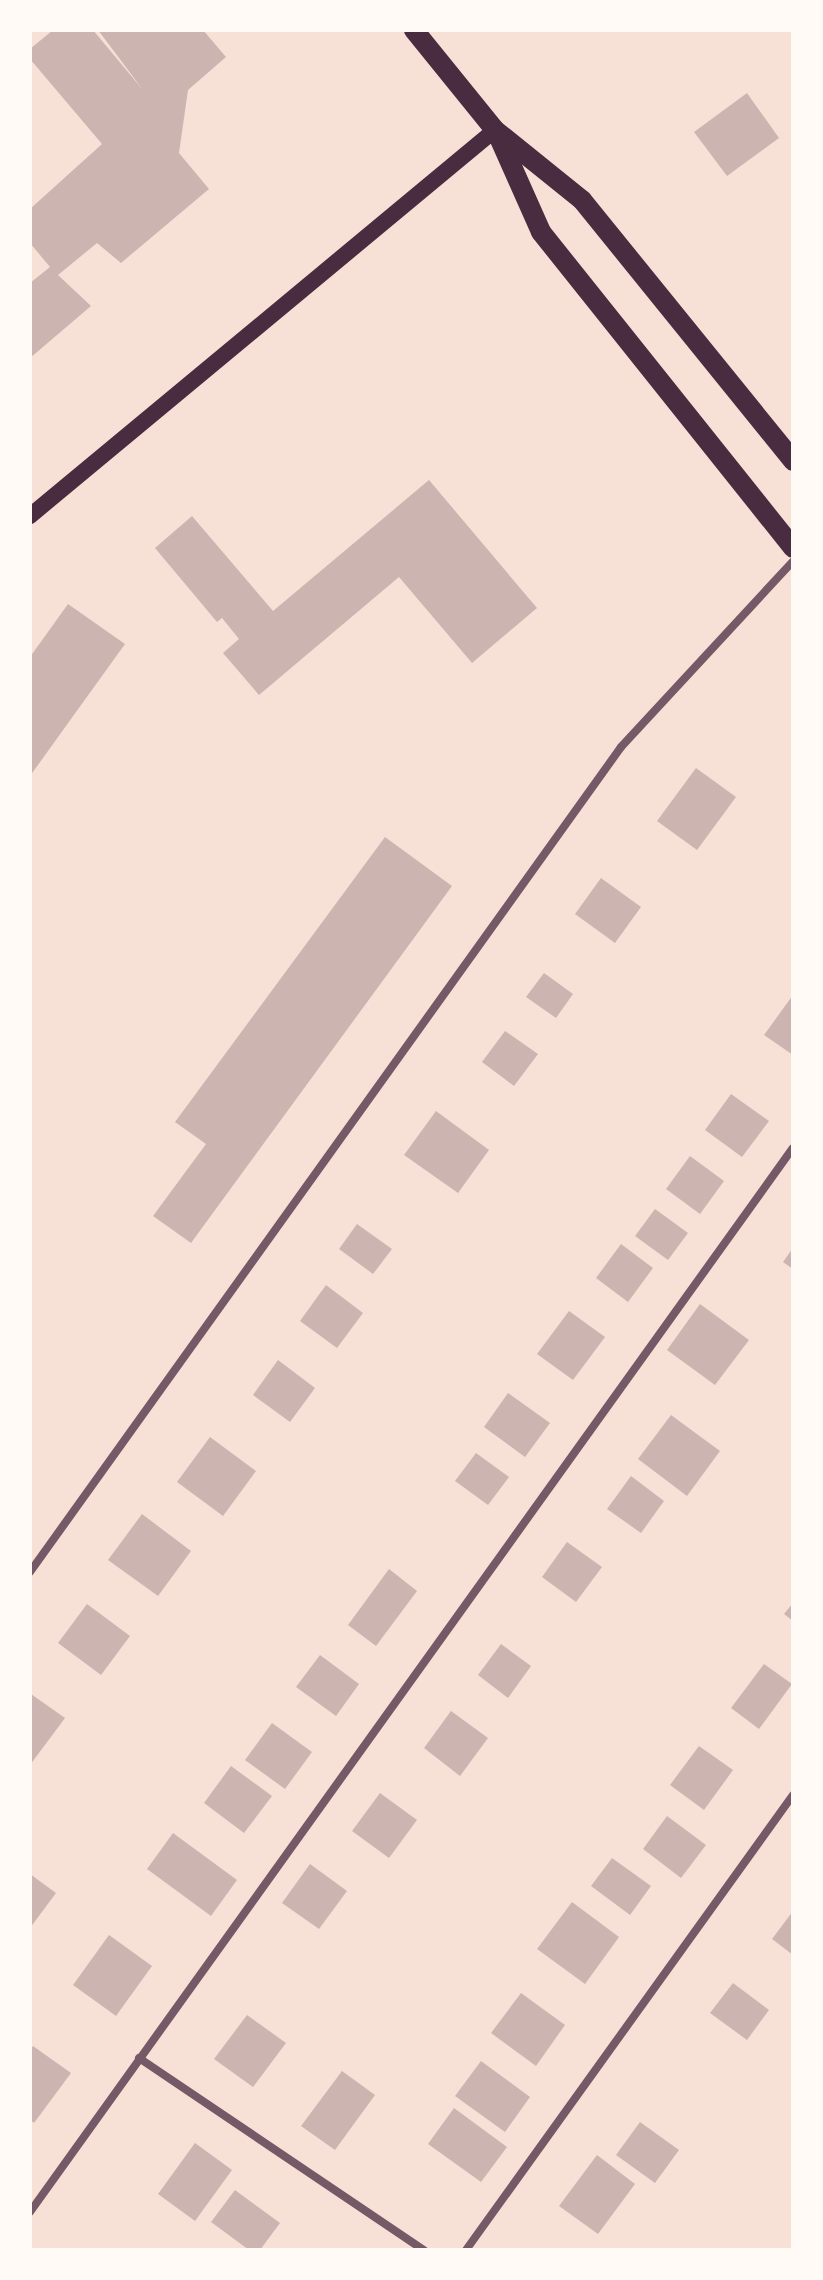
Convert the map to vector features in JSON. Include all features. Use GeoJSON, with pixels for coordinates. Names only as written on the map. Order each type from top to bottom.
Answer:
{"type":"FeatureCollection","features":[{"type":"Feature","properties":{"kind":"main road"},"geometry":{"type":"LineString","coordinates":[[414,30],[495,130],[582,200],[793,461]]}},
{"type":"Feature","properties":{"kind":"main road"},"geometry":{"type":"LineString","coordinates":[[30,516],[495,130]]}},
{"type":"Feature","properties":{"kind":"main road"},"geometry":{"type":"LineString","coordinates":[[495,130],[541,232],[793,548]]}},
{"type":"Feature","properties":{"kind":"street"},"geometry":{"type":"LineString","coordinates":[[30,1572],[621,747],[793,561]]}},
{"type":"Feature","properties":{"kind":"street"},"geometry":{"type":"LineString","coordinates":[[30,2212],[793,1148]]}},
{"type":"Feature","properties":{"kind":"street"},"geometry":{"type":"LineString","coordinates":[[466,2250],[793,1795]]}},
{"type":"Feature","properties":{"kind":"street"},"geometry":{"type":"LineString","coordinates":[[139,2058],[424,2250]]}},
{"type":"Feature","properties":{"kind":"building"},"geometry":{"type":"Polygon","coordinates":[[[53,30],[93,30],[143,90],[98,30],[203,30],[226,57],[188,90],[179,153],[209,189],[121,263],[97,243],[58,275],[91,306],[30,358],[30,283],[50,267],[30,243],[30,209],[102,144],[30,59],[30,49],[53,30]]]}},
{"type":"Feature","properties":{"kind":"building"},"geometry":{"type":"Polygon","coordinates":[[[747,93],[779,138],[727,176],[694,132],[747,93]]]}},
{"type":"Feature","properties":{"kind":"building"},"geometry":{"type":"Polygon","coordinates":[[[429,480],[537,608],[472,663],[399,577],[259,695],[223,653],[239,639],[222,618],[217,622],[155,548],[192,516],[273,611],[429,480]]]}},
{"type":"Feature","properties":{"kind":"building"},"geometry":{"type":"Polygon","coordinates":[[[68,604],[125,644],[30,776],[30,657],[68,604]]]}},
{"type":"Feature","properties":{"kind":"building"},"geometry":{"type":"Polygon","coordinates":[[[696,768],[736,797],[697,850],[657,821],[696,768]]]}},
{"type":"Feature","properties":{"kind":"building"},"geometry":{"type":"Polygon","coordinates":[[[385,837],[452,886],[191,1243],[153,1216],[206,1144],[175,1122],[385,837]]]}},
{"type":"Feature","properties":{"kind":"building"},"geometry":{"type":"Polygon","coordinates":[[[601,878],[641,907],[615,943],[575,914],[601,878]]]}},
{"type":"Feature","properties":{"kind":"building"},"geometry":{"type":"Polygon","coordinates":[[[544,973],[573,994],[556,1018],[526,997],[544,973]]]}},
{"type":"Feature","properties":{"kind":"building"},"geometry":{"type":"Polygon","coordinates":[[[793,995],[793,1055],[764,1035],[793,995]]]}},
{"type":"Feature","properties":{"kind":"building"},"geometry":{"type":"Polygon","coordinates":[[[505,1031],[538,1054],[514,1086],[482,1062],[505,1031]]]}},
{"type":"Feature","properties":{"kind":"building"},"geometry":{"type":"Polygon","coordinates":[[[731,1094],[769,1121],[742,1157],[705,1130],[731,1094]]]}},
{"type":"Feature","properties":{"kind":"building"},"geometry":{"type":"Polygon","coordinates":[[[436,1111],[489,1150],[458,1193],[404,1155],[436,1111]]]}},
{"type":"Feature","properties":{"kind":"building"},"geometry":{"type":"Polygon","coordinates":[[[690,1156],[724,1181],[700,1214],[666,1189],[690,1156]]]}},
{"type":"Feature","properties":{"kind":"building"},"geometry":{"type":"Polygon","coordinates":[[[655,1209],[688,1233],[668,1260],[635,1236],[655,1209]]]}},
{"type":"Feature","properties":{"kind":"building"},"geometry":{"type":"Polygon","coordinates":[[[357,1224],[392,1249],[373,1274],[339,1249],[357,1224]]]}},
{"type":"Feature","properties":{"kind":"building"},"geometry":{"type":"Polygon","coordinates":[[[621,1244],[653,1268],[628,1302],[596,1278],[621,1244]]]}},
{"type":"Feature","properties":{"kind":"building"},"geometry":{"type":"Polygon","coordinates":[[[793,1248],[793,1269],[783,1262],[793,1248]]]}},
{"type":"Feature","properties":{"kind":"building"},"geometry":{"type":"Polygon","coordinates":[[[326,1285],[363,1313],[337,1348],[300,1321],[326,1285]]]}},
{"type":"Feature","properties":{"kind":"building"},"geometry":{"type":"Polygon","coordinates":[[[700,1304],[749,1340],[715,1385],[667,1350],[700,1304]]]}},
{"type":"Feature","properties":{"kind":"building"},"geometry":{"type":"Polygon","coordinates":[[[569,1311],[605,1337],[573,1380],[537,1354],[569,1311]]]}},
{"type":"Feature","properties":{"kind":"building"},"geometry":{"type":"Polygon","coordinates":[[[278,1360],[315,1388],[290,1422],[253,1395],[278,1360]]]}},
{"type":"Feature","properties":{"kind":"building"},"geometry":{"type":"Polygon","coordinates":[[[508,1393],[550,1423],[525,1457],[484,1427],[508,1393]]]}},
{"type":"Feature","properties":{"kind":"building"},"geometry":{"type":"Polygon","coordinates":[[[671,1415],[720,1451],[687,1496],[638,1459],[671,1415]]]}},
{"type":"Feature","properties":{"kind":"building"},"geometry":{"type":"Polygon","coordinates":[[[210,1437],[256,1471],[223,1516],[177,1482],[210,1437]]]}},
{"type":"Feature","properties":{"kind":"building"},"geometry":{"type":"Polygon","coordinates":[[[476,1453],[509,1477],[488,1505],[455,1481],[476,1453]]]}},
{"type":"Feature","properties":{"kind":"building"},"geometry":{"type":"Polygon","coordinates":[[[631,1476],[664,1501],[641,1533],[607,1509],[631,1476]]]}},
{"type":"Feature","properties":{"kind":"building"},"geometry":{"type":"Polygon","coordinates":[[[142,1514],[191,1551],[158,1596],[108,1560],[142,1514]]]}},
{"type":"Feature","properties":{"kind":"building"},"geometry":{"type":"Polygon","coordinates":[[[567,1542],[602,1567],[576,1602],[542,1577],[567,1542]]]}},
{"type":"Feature","properties":{"kind":"building"},"geometry":{"type":"Polygon","coordinates":[[[389,1569],[417,1591],[376,1646],[348,1625],[389,1569]]]}},
{"type":"Feature","properties":{"kind":"building"},"geometry":{"type":"Polygon","coordinates":[[[793,1603],[793,1621],[784,1614],[793,1603]]]}},
{"type":"Feature","properties":{"kind":"building"},"geometry":{"type":"Polygon","coordinates":[[[87,1604],[130,1636],[101,1675],[58,1643],[87,1604]]]}},
{"type":"Feature","properties":{"kind":"building"},"geometry":{"type":"Polygon","coordinates":[[[501,1644],[531,1666],[508,1698],[478,1675],[501,1644]]]}},
{"type":"Feature","properties":{"kind":"building"},"geometry":{"type":"Polygon","coordinates":[[[320,1655],[359,1684],[336,1716],[296,1687],[320,1655]]]}},
{"type":"Feature","properties":{"kind":"building"},"geometry":{"type":"Polygon","coordinates":[[[764,1664],[792,1684],[759,1729],[731,1708],[764,1664]]]}},
{"type":"Feature","properties":{"kind":"building"},"geometry":{"type":"Polygon","coordinates":[[[30,1695],[65,1718],[30,1765],[30,1695]]]}},
{"type":"Feature","properties":{"kind":"building"},"geometry":{"type":"Polygon","coordinates":[[[451,1711],[488,1738],[460,1776],[424,1748],[451,1711]]]}},
{"type":"Feature","properties":{"kind":"building"},"geometry":{"type":"Polygon","coordinates":[[[272,1723],[312,1752],[285,1789],[245,1760],[272,1723]]]}},
{"type":"Feature","properties":{"kind":"building"},"geometry":{"type":"Polygon","coordinates":[[[699,1746],[733,1770],[704,1810],[670,1785],[699,1746]]]}},
{"type":"Feature","properties":{"kind":"building"},"geometry":{"type":"Polygon","coordinates":[[[231,1766],[272,1796],[244,1833],[204,1803],[231,1766]]]}},
{"type":"Feature","properties":{"kind":"building"},"geometry":{"type":"Polygon","coordinates":[[[380,1793],[417,1820],[389,1858],[352,1831],[380,1793]]]}},
{"type":"Feature","properties":{"kind":"building"},"geometry":{"type":"Polygon","coordinates":[[[667,1816],[706,1845],[681,1878],[643,1849],[667,1816]]]}},
{"type":"Feature","properties":{"kind":"building"},"geometry":{"type":"Polygon","coordinates":[[[173,1833],[237,1880],[211,1916],[147,1869],[173,1833]]]}},
{"type":"Feature","properties":{"kind":"building"},"geometry":{"type":"Polygon","coordinates":[[[612,1858],[651,1886],[630,1915],[591,1886],[612,1858]]]}},
{"type":"Feature","properties":{"kind":"building"},"geometry":{"type":"Polygon","coordinates":[[[310,1864],[347,1891],[319,1929],[282,1903],[310,1864]]]}},
{"type":"Feature","properties":{"kind":"building"},"geometry":{"type":"Polygon","coordinates":[[[30,1874],[56,1893],[30,1928],[30,1874]]]}},
{"type":"Feature","properties":{"kind":"building"},"geometry":{"type":"Polygon","coordinates":[[[572,1902],[619,1937],[585,1984],[537,1949],[572,1902]]]}},
{"type":"Feature","properties":{"kind":"building"},"geometry":{"type":"Polygon","coordinates":[[[793,1911],[793,1955],[772,1939],[793,1911]]]}},
{"type":"Feature","properties":{"kind":"building"},"geometry":{"type":"Polygon","coordinates":[[[109,1935],[152,1966],[116,2016],[73,1985],[109,1935]]]}},
{"type":"Feature","properties":{"kind":"building"},"geometry":{"type":"Polygon","coordinates":[[[733,1983],[769,2010],[747,2040],[710,2013],[733,1983]]]}},
{"type":"Feature","properties":{"kind":"building"},"geometry":{"type":"Polygon","coordinates":[[[521,1993],[565,2025],[536,2066],[491,2033],[521,1993]]]}},
{"type":"Feature","properties":{"kind":"building"},"geometry":{"type":"Polygon","coordinates":[[[247,2015],[286,2043],[253,2087],[214,2059],[247,2015]]]}},
{"type":"Feature","properties":{"kind":"building"},"geometry":{"type":"Polygon","coordinates":[[[33,2046],[71,2073],[34,2123],[30,2120],[30,2051],[33,2046]]]}},
{"type":"Feature","properties":{"kind":"building"},"geometry":{"type":"Polygon","coordinates":[[[481,2061],[530,2097],[505,2132],[455,2096],[481,2061]]]}},
{"type":"Feature","properties":{"kind":"building"},"geometry":{"type":"Polygon","coordinates":[[[342,2071],[375,2095],[335,2150],[301,2126],[342,2071]]]}},
{"type":"Feature","properties":{"kind":"building"},"geometry":{"type":"Polygon","coordinates":[[[454,2108],[507,2147],[481,2182],[428,2144],[454,2108]]]}},
{"type":"Feature","properties":{"kind":"building"},"geometry":{"type":"Polygon","coordinates":[[[640,2122],[679,2150],[655,2183],[616,2155],[640,2122]]]}},
{"type":"Feature","properties":{"kind":"building"},"geometry":{"type":"Polygon","coordinates":[[[195,2143],[232,2170],[195,2221],[158,2194],[195,2143]]]}},
{"type":"Feature","properties":{"kind":"building"},"geometry":{"type":"Polygon","coordinates":[[[597,2155],[635,2184],[598,2234],[559,2206],[597,2155]]]}},
{"type":"Feature","properties":{"kind":"building"},"geometry":{"type":"Polygon","coordinates":[[[235,2190],[280,2223],[260,2250],[249,2250],[211,2222],[235,2190]]]}}]}
